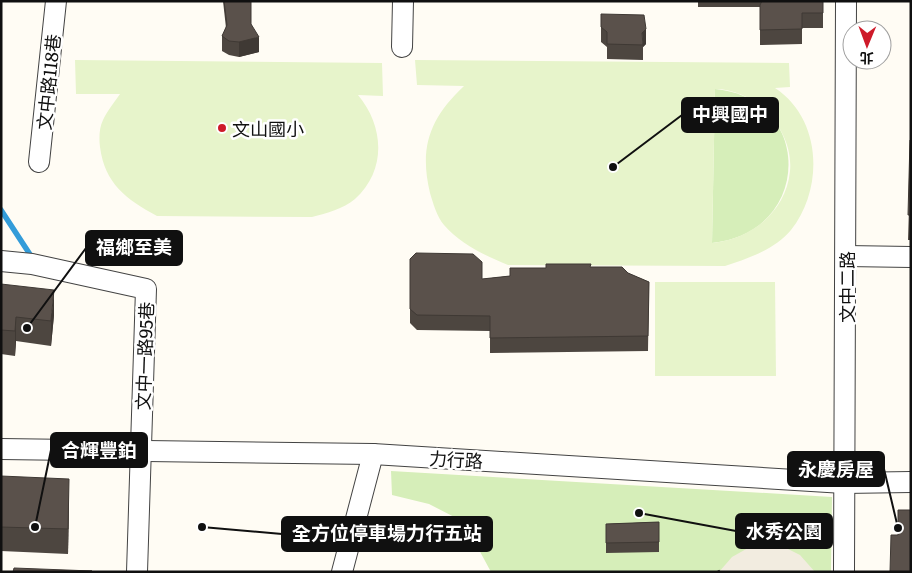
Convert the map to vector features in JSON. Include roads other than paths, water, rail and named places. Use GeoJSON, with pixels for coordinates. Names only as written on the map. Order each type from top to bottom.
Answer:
{"type":"FeatureCollection","features":[{"type":"Feature","properties":{"kind":"street","name":"文中路118巷"},"geometry":{"type":"LineString","coordinates":[[39,162],[56,1]]}},
{"type":"Feature","properties":{"kind":"street"},"geometry":{"type":"LineString","coordinates":[[402,47],[403,1]]}},
{"type":"Feature","properties":{"kind":"street","name":"文中二路"},"geometry":{"type":"LineString","coordinates":[[844,572],[846,1]]}},
{"type":"Feature","properties":{"kind":"street"},"geometry":{"type":"LineString","coordinates":[[846,256],[911,257]]}},
{"type":"Feature","properties":{"kind":"street","name":"文中一路95巷"},"geometry":{"type":"LineString","coordinates":[[1,261],[32,264],[146,288],[140,451]]}},
{"type":"Feature","properties":{"kind":"street","name":"力行路"},"geometry":{"type":"LineString","coordinates":[[1,449],[372,454],[844,483],[911,482]]}},
{"type":"Feature","properties":{"kind":"street"},"geometry":{"type":"LineString","coordinates":[[137,572],[140,451]]}},
{"type":"Feature","properties":{"kind":"street"},"geometry":{"type":"LineString","coordinates":[[342,572],[372,454]]}},
{"type":"Feature","properties":{"kind":"waterway"},"geometry":{"type":"LineString","coordinates":[[1,210],[31,256]]}},
{"type":"Feature","properties":{"kind":"place","name":"文山國小"},"geometry":{"type":"Point","coordinates":[222,128]}},
{"type":"Feature","properties":{"kind":"place","name":"中興國中"},"geometry":{"type":"Point","coordinates":[613,167]}},
{"type":"Feature","properties":{"kind":"place","name":"福鄉至美"},"geometry":{"type":"Point","coordinates":[27,328]}},
{"type":"Feature","properties":{"kind":"place","name":"水秀公園"},"geometry":{"type":"Point","coordinates":[639,513]}},
{"type":"Feature","properties":{"kind":"place","name":"合輝豐鉑"},"geometry":{"type":"Point","coordinates":[35,527]}},
{"type":"Feature","properties":{"kind":"place","name":"全方位停車場力行五站"},"geometry":{"type":"Point","coordinates":[202,527]}},
{"type":"Feature","properties":{"kind":"place","name":"永慶房屋"},"geometry":{"type":"Point","coordinates":[898,528]}}]}
